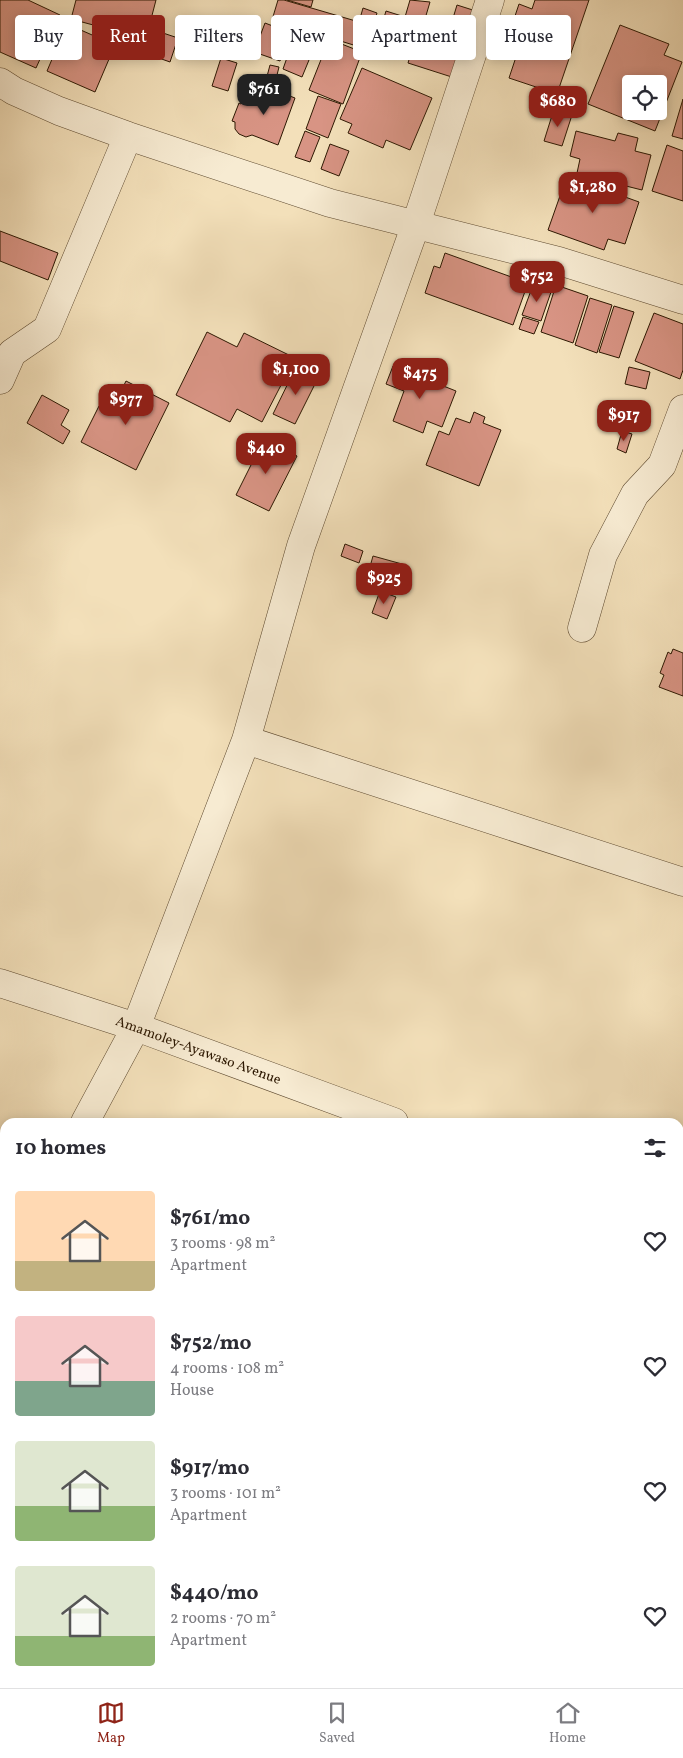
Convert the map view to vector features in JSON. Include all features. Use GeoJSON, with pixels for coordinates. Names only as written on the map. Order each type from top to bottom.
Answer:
{"type":"FeatureCollection","features":[{"type":"Feature","properties":{"kind":"street"},"geometry":{"type":"LineString","coordinates":[[87,1118],[136,1027],[246,740],[300,546],[416,224],[490,0]]}},
{"type":"Feature","properties":{"kind":"street"},"geometry":{"type":"LineString","coordinates":[[0,82],[14,91],[58,112],[330,203],[559,261],[683,300]]}},
{"type":"Feature","properties":{"kind":"street"},"geometry":{"type":"LineString","coordinates":[[0,380],[12,353],[47,329],[128,136]]}},
{"type":"Feature","properties":{"kind":"street"},"geometry":{"type":"LineString","coordinates":[[582,628],[603,555],[635,494],[662,465],[683,409]]}},
{"type":"Feature","properties":{"kind":"street"},"geometry":{"type":"LineString","coordinates":[[246,740],[683,882]]}},
{"type":"Feature","properties":{"kind":"street","name":"Amamoley-Ayawaso Avenue"},"geometry":{"type":"LineString","coordinates":[[0,983],[136,1027],[383,1118]]}},
{"type":"Feature","properties":{"kind":"building"},"geometry":{"type":"Polygon","coordinates":[[[0,0],[28,0],[60,15],[15,15],[15,59],[0,52],[0,0]]]}},
{"type":"Feature","properties":{"kind":"building"},"geometry":{"type":"Polygon","coordinates":[[[76,0],[156,0],[152,15],[92,15],[92,25],[82,22],[82,15],[72,15],[76,0]]]}},
{"type":"Feature","properties":{"kind":"building"},"geometry":{"type":"Polygon","coordinates":[[[278,0],[284,0],[335,15],[274,15],[278,0]]]}},
{"type":"Feature","properties":{"kind":"building"},"geometry":{"type":"Polygon","coordinates":[[[287,0],[313,0],[311,7],[287,0]]]}},
{"type":"Feature","properties":{"kind":"building"},"geometry":{"type":"Polygon","coordinates":[[[410,0],[430,2],[426,15],[406,15],[410,0]]]}},
{"type":"Feature","properties":{"kind":"building"},"geometry":{"type":"Polygon","coordinates":[[[535,0],[589,0],[571,53],[571,15],[515,15],[519,4],[532,9],[535,0]]]}},
{"type":"Feature","properties":{"kind":"building"},"geometry":{"type":"Polygon","coordinates":[[[457,5],[479,12],[476,22],[476,15],[454,15],[457,5]]]}},
{"type":"Feature","properties":{"kind":"building"},"geometry":{"type":"Polygon","coordinates":[[[363,8],[377,13],[376,15],[361,15],[363,8]]]}},
{"type":"Feature","properties":{"kind":"building"},"geometry":{"type":"Polygon","coordinates":[[[386,11],[399,15],[385,15],[386,11]]]}},
{"type":"Feature","properties":{"kind":"building"},"geometry":{"type":"Polygon","coordinates":[[[343,17],[353,20],[353,45],[343,42],[343,17]]]}},
{"type":"Feature","properties":{"kind":"building"},"geometry":{"type":"Polygon","coordinates":[[[265,23],[271,25],[271,58],[261,54],[261,34],[265,23]]]}},
{"type":"Feature","properties":{"kind":"building"},"geometry":{"type":"Polygon","coordinates":[[[620,25],[669,44],[664,55],[682,62],[667,100],[667,75],[622,75],[622,118],[588,104],[620,25]]]}},
{"type":"Feature","properties":{"kind":"building"},"geometry":{"type":"Polygon","coordinates":[[[82,31],[92,35],[92,60],[109,60],[95,92],[47,71],[52,60],[82,60],[82,31]]]}},
{"type":"Feature","properties":{"kind":"building"},"geometry":{"type":"Polygon","coordinates":[[[165,34],[175,37],[175,47],[170,62],[164,60],[165,34]]]}},
{"type":"Feature","properties":{"kind":"building"},"geometry":{"type":"Polygon","coordinates":[[[343,45],[353,48],[353,60],[359,60],[343,104],[309,90],[321,60],[343,60],[343,45]]]}},
{"type":"Feature","properties":{"kind":"building"},"geometry":{"type":"Polygon","coordinates":[[[18,60],[40,60],[36,68],[18,60]]]}},
{"type":"Feature","properties":{"kind":"building"},"geometry":{"type":"Polygon","coordinates":[[[220,60],[237,63],[228,91],[212,86],[220,60]]]}},
{"type":"Feature","properties":{"kind":"building"},"geometry":{"type":"Polygon","coordinates":[[[286,60],[309,60],[302,77],[283,69],[286,60]]]}},
{"type":"Feature","properties":{"kind":"building"},"geometry":{"type":"Polygon","coordinates":[[[409,60],[464,60],[458,79],[408,63],[409,60]]]}},
{"type":"Feature","properties":{"kind":"building"},"geometry":{"type":"Polygon","coordinates":[[[515,60],[569,60],[557,94],[509,78],[515,60]]]}},
{"type":"Feature","properties":{"kind":"building"},"geometry":{"type":"Polygon","coordinates":[[[270,65],[279,67],[274,87],[265,84],[270,65]]]}},
{"type":"Feature","properties":{"kind":"building"},"geometry":{"type":"Polygon","coordinates":[[[362,68],[432,98],[410,150],[386,140],[383,148],[348,133],[352,124],[340,119],[362,68]]]}},
{"type":"Feature","properties":{"kind":"building"},"geometry":{"type":"Polygon","coordinates":[[[269,88],[295,98],[278,145],[252,135],[246,137],[239,134],[235,129],[235,122],[232,121],[239,103],[241,104],[246,98],[253,97],[259,99],[262,106],[269,88]]]}},
{"type":"Feature","properties":{"kind":"building"},"geometry":{"type":"Polygon","coordinates":[[[318,96],[341,104],[328,138],[306,129],[318,96]]]}},
{"type":"Feature","properties":{"kind":"building"},"geometry":{"type":"Polygon","coordinates":[[[683,99],[683,139],[672,136],[683,99]]]}},
{"type":"Feature","properties":{"kind":"building"},"geometry":{"type":"Polygon","coordinates":[[[554,109],[572,115],[562,146],[544,141],[554,109]]]}},
{"type":"Feature","properties":{"kind":"building"},"geometry":{"type":"Polygon","coordinates":[[[628,120],[659,120],[655,131],[628,120]]]}},
{"type":"Feature","properties":{"kind":"building"},"geometry":{"type":"Polygon","coordinates":[[[305,131],[320,137],[310,162],[295,157],[305,131]]]}},
{"type":"Feature","properties":{"kind":"building"},"geometry":{"type":"Polygon","coordinates":[[[576,131],[615,141],[618,133],[638,138],[635,151],[651,155],[642,190],[626,186],[624,193],[602,187],[604,180],[599,179],[598,184],[580,179],[581,174],[577,173],[580,159],[570,156],[576,131]]]}},
{"type":"Feature","properties":{"kind":"building"},"geometry":{"type":"Polygon","coordinates":[[[330,144],[349,151],[339,176],[321,169],[330,144]]]}},
{"type":"Feature","properties":{"kind":"building"},"geometry":{"type":"Polygon","coordinates":[[[667,145],[683,151],[683,201],[652,191],[667,145]]]}},
{"type":"Feature","properties":{"kind":"building"},"geometry":{"type":"Polygon","coordinates":[[[567,176],[639,202],[625,244],[608,239],[604,250],[548,230],[567,176]]]}},
{"type":"Feature","properties":{"kind":"building"},"geometry":{"type":"Polygon","coordinates":[[[0,231],[58,253],[48,280],[0,261],[0,231]]]}},
{"type":"Feature","properties":{"kind":"building"},"geometry":{"type":"Polygon","coordinates":[[[445,253],[528,283],[513,325],[425,293],[434,266],[440,268],[445,253]]]}},
{"type":"Feature","properties":{"kind":"building"},"geometry":{"type":"Polygon","coordinates":[[[533,285],[551,292],[541,321],[522,315],[533,285]]]}},
{"type":"Feature","properties":{"kind":"building"},"geometry":{"type":"Polygon","coordinates":[[[556,285],[588,296],[573,343],[541,332],[556,285]]]}},
{"type":"Feature","properties":{"kind":"building"},"geometry":{"type":"Polygon","coordinates":[[[590,298],[612,305],[597,353],[575,345],[590,298]]]}},
{"type":"Feature","properties":{"kind":"building"},"geometry":{"type":"Polygon","coordinates":[[[614,306],[634,312],[619,358],[599,352],[614,306]]]}},
{"type":"Feature","properties":{"kind":"building"},"geometry":{"type":"Polygon","coordinates":[[[654,313],[683,324],[683,370],[680,379],[635,361],[654,313]]]}},
{"type":"Feature","properties":{"kind":"building"},"geometry":{"type":"Polygon","coordinates":[[[523,317],[539,322],[534,334],[519,329],[523,317]]]}},
{"type":"Feature","properties":{"kind":"building"},"geometry":{"type":"Polygon","coordinates":[[[207,332],[237,347],[244,333],[295,358],[262,422],[237,409],[230,422],[176,395],[207,332]]]}},
{"type":"Feature","properties":{"kind":"building"},"geometry":{"type":"Polygon","coordinates":[[[393,366],[456,391],[442,427],[427,421],[423,433],[393,421],[404,391],[386,384],[393,366]]]}},
{"type":"Feature","properties":{"kind":"building"},"geometry":{"type":"Polygon","coordinates":[[[296,367],[318,378],[295,424],[273,414],[296,367]]]}},
{"type":"Feature","properties":{"kind":"building"},"geometry":{"type":"Polygon","coordinates":[[[629,367],[650,372],[646,389],[625,384],[629,367]]]}},
{"type":"Feature","properties":{"kind":"building"},"geometry":{"type":"Polygon","coordinates":[[[126,381],[169,403],[136,470],[81,442],[99,406],[111,412],[126,381]]]}},
{"type":"Feature","properties":{"kind":"building"},"geometry":{"type":"Polygon","coordinates":[[[42,395],[69,410],[61,425],[70,431],[63,444],[27,423],[42,395]]]}},
{"type":"Feature","properties":{"kind":"building"},"geometry":{"type":"Polygon","coordinates":[[[474,412],[485,417],[483,423],[501,430],[479,486],[426,465],[439,431],[449,435],[456,418],[470,423],[474,412]]]}},
{"type":"Feature","properties":{"kind":"building"},"geometry":{"type":"Polygon","coordinates":[[[622,431],[632,434],[626,453],[617,449],[622,431]]]}},
{"type":"Feature","properties":{"kind":"building"},"geometry":{"type":"Polygon","coordinates":[[[264,439],[297,456],[269,511],[236,495],[264,439]]]}},
{"type":"Feature","properties":{"kind":"building"},"geometry":{"type":"Polygon","coordinates":[[[345,544],[363,551],[359,563],[341,556],[345,544]]]}},
{"type":"Feature","properties":{"kind":"building"},"geometry":{"type":"Polygon","coordinates":[[[373,556],[402,564],[393,590],[366,581],[373,556]]]}},
{"type":"Feature","properties":{"kind":"building"},"geometry":{"type":"Polygon","coordinates":[[[380,591],[396,597],[387,619],[372,613],[380,591]]]}},
{"type":"Feature","properties":{"kind":"building"},"geometry":{"type":"Polygon","coordinates":[[[673,649],[683,653],[683,696],[659,687],[664,675],[660,673],[668,652],[671,654],[673,649]]]}}]}
